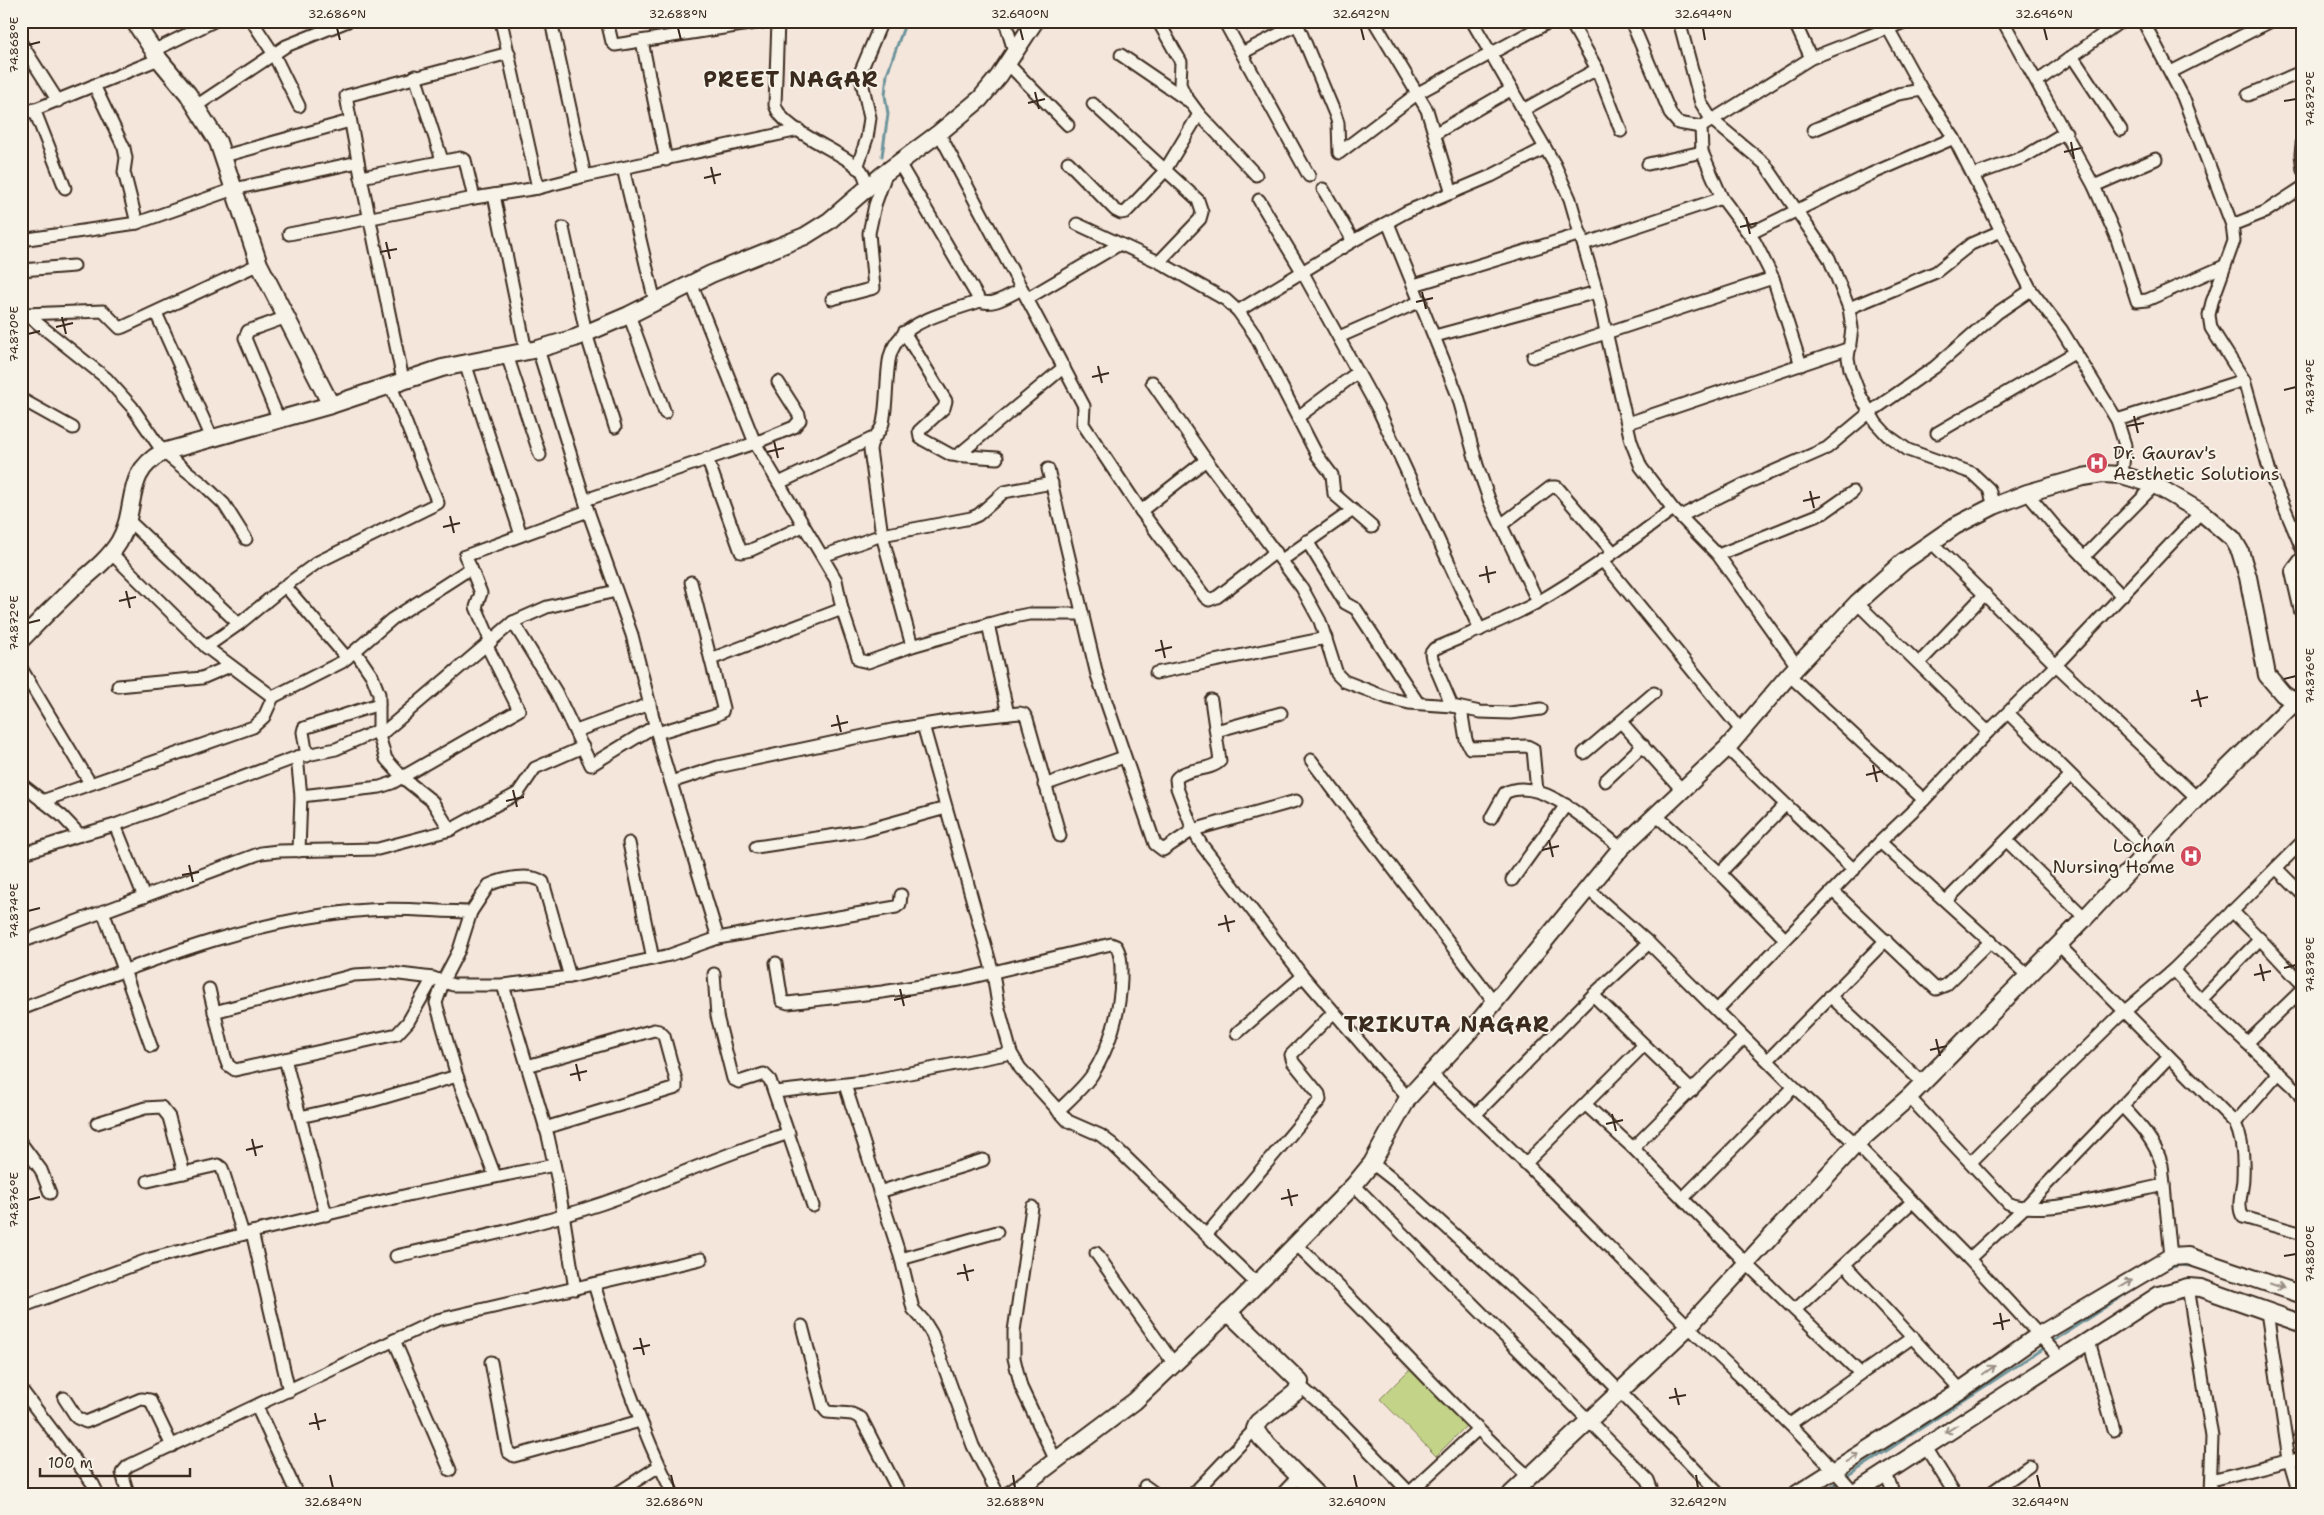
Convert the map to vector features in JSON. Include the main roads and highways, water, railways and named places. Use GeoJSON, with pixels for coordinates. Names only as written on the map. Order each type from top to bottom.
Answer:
{"type":"FeatureCollection","features":[{"type":"Feature","properties":{"kind":"waterway"},"geometry":{"type":"LineString","coordinates":[[882,156],[888,114],[885,95],[887,74],[906,21]]}},
{"type":"Feature","properties":{"kind":"waterway"},"geometry":{"type":"LineString","coordinates":[[2165,1269],[2180,1265],[2199,1267]]}},
{"type":"Feature","properties":{"kind":"waterway"},"geometry":{"type":"LineString","coordinates":[[2050,1343],[2139,1285]]}},
{"type":"Feature","properties":{"kind":"waterway"},"geometry":{"type":"LineString","coordinates":[[1845,1478],[2045,1347]]}},
{"type":"Feature","properties":{"kind":"waterway"},"geometry":{"type":"LineString","coordinates":[[1822,1494],[1840,1481]]}},
{"type":"Feature","properties":{"kind":"place","name":"Dr. Gaurav's Aesthetic Solutions"},"geometry":{"type":"Point","coordinates":[2097,463]}},
{"type":"Feature","properties":{"kind":"place","name":"Lochan Nursing Home"},"geometry":{"type":"Point","coordinates":[2191,856]}},
{"type":"Feature","properties":{"kind":"district","name":"PREET NAGAR"},"geometry":{"type":"Point","coordinates":[791,79]}},
{"type":"Feature","properties":{"kind":"district","name":"TRIKUTA NAGAR"},"geometry":{"type":"Point","coordinates":[1447,1024]}}]}
